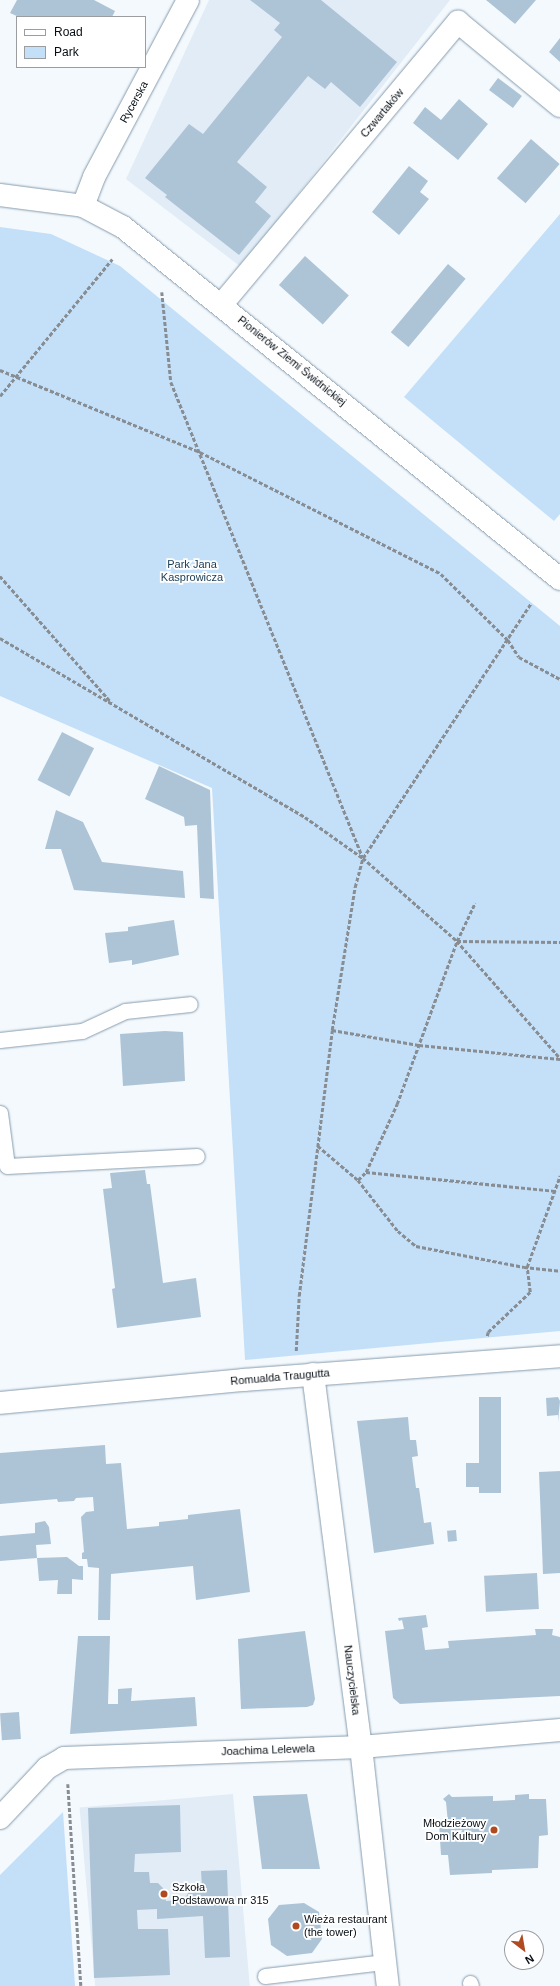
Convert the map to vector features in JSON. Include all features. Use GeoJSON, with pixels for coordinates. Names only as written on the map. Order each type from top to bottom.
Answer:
{"type":"FeatureCollection","features":[{"type":"Feature","properties":{"kind":"street","name":"Rycerska"},"geometry":{"type":"LineString","coordinates":[[83,206],[94,177],[188,0]]}},
{"type":"Feature","properties":{"kind":"street","name":"Czwartaków"},"geometry":{"type":"LineString","coordinates":[[222,304],[458,22],[560,106]]}},
{"type":"Feature","properties":{"kind":"street","name":"Pionierów Ziemi Świdnickiej"},"geometry":{"type":"LineString","coordinates":[[0,195],[11,194],[83,206],[123,226],[222,304],[560,579]]}},
{"type":"Feature","properties":{"kind":"street","name":"Romualda Traugutta"},"geometry":{"type":"LineString","coordinates":[[0,1403],[313,1374],[560,1356]]}},
{"type":"Feature","properties":{"kind":"street","name":"Nauczycielska"},"geometry":{"type":"LineString","coordinates":[[313,1374],[361,1747],[388,1986]]}},
{"type":"Feature","properties":{"kind":"street","name":"Joachima Lelewela"},"geometry":{"type":"LineString","coordinates":[[0,1818],[47,1768],[64,1758],[361,1747],[560,1730]]}},
{"type":"Feature","properties":{"kind":"lane"},"geometry":{"type":"LineString","coordinates":[[0,1040],[82,1031],[125,1011],[190,1004]]}},
{"type":"Feature","properties":{"kind":"lane"},"geometry":{"type":"LineString","coordinates":[[0,1113],[7,1166],[197,1156]]}},
{"type":"Feature","properties":{"kind":"lane"},"geometry":{"type":"LineString","coordinates":[[265,1976],[385,1962]]}},
{"type":"Feature","properties":{"kind":"path"},"geometry":{"type":"LineString","coordinates":[[159,254],[171,382],[363,858]]}},
{"type":"Feature","properties":{"kind":"path"},"geometry":{"type":"LineString","coordinates":[[0,396],[112,259]]}},
{"type":"Feature","properties":{"kind":"path"},"geometry":{"type":"LineString","coordinates":[[0,370],[17,375],[200,452],[441,574],[508,640],[519,657],[560,680]]}},
{"type":"Feature","properties":{"kind":"path"},"geometry":{"type":"LineString","coordinates":[[0,576],[115,706]]}},
{"type":"Feature","properties":{"kind":"path"},"geometry":{"type":"LineString","coordinates":[[313,1374],[295,1366],[299,1296],[332,1030],[355,887],[363,858],[531,603]]}},
{"type":"Feature","properties":{"kind":"path"},"geometry":{"type":"LineString","coordinates":[[0,638],[305,818],[363,858],[457,941],[560,1059]]}},
{"type":"Feature","properties":{"kind":"path"},"geometry":{"type":"LineString","coordinates":[[358,1180],[366,1172],[397,1104],[457,941],[475,903]]}},
{"type":"Feature","properties":{"kind":"path"},"geometry":{"type":"LineString","coordinates":[[457,941],[560,942]]}},
{"type":"Feature","properties":{"kind":"path"},"geometry":{"type":"LineString","coordinates":[[332,1030],[419,1045],[560,1059]]}},
{"type":"Feature","properties":{"kind":"path"},"geometry":{"type":"LineString","coordinates":[[318,1146],[358,1180],[398,1231],[416,1246],[527,1267],[560,1271]]}},
{"type":"Feature","properties":{"kind":"path"},"geometry":{"type":"LineString","coordinates":[[366,1172],[555,1191]]}},
{"type":"Feature","properties":{"kind":"path"},"geometry":{"type":"LineString","coordinates":[[487,1338],[488,1332],[530,1292],[527,1267],[560,1176]]}},
{"type":"Feature","properties":{"kind":"path"},"geometry":{"type":"LineString","coordinates":[[64,1758],[69,1794],[81,1986]]}},
{"type":"Feature","properties":{"kind":"shaded area"},"geometry":{"type":"Polygon","coordinates":[[[209,0],[450,0],[241,267],[126,179],[209,0]]]}},
{"type":"Feature","properties":{"kind":"shaded area","name":"Szkoła Podstawowa nr 315"},"geometry":{"type":"Polygon","coordinates":[[[233,1794],[250,1986],[95,1986],[80,1807],[233,1794]]]}},
{"type":"Feature","properties":{"kind":"green space"},"geometry":{"type":"Polygon","coordinates":[[[560,214],[560,514],[554,521],[404,397],[560,214]]]}},
{"type":"Feature","properties":{"kind":"green space","name":"Park Jana Kasprowicza"},"geometry":{"type":"Polygon","coordinates":[[[0,227],[51,234],[120,266],[560,626],[560,1331],[245,1360],[212,788],[0,696],[0,227]]]}},
{"type":"Feature","properties":{"kind":"green space"},"geometry":{"type":"Polygon","coordinates":[[[63,1812],[75,1986],[0,1986],[0,1875],[63,1812]]]}},
{"type":"Feature","properties":{"kind":"building"},"geometry":{"type":"Polygon","coordinates":[[[17,0],[94,0],[115,11],[112,16],[17,16],[10,13],[17,0]]]}},
{"type":"Feature","properties":{"kind":"building"},"geometry":{"type":"Polygon","coordinates":[[[250,0],[321,0],[397,62],[360,107],[331,82],[325,89],[308,76],[237,162],[267,187],[255,202],[271,216],[239,255],[165,197],[167,195],[145,178],[189,124],[203,134],[282,37],[274,30],[280,23],[250,0]]]}},
{"type":"Feature","properties":{"kind":"building"},"geometry":{"type":"Polygon","coordinates":[[[486,0],[536,0],[515,24],[486,0]]]}},
{"type":"Feature","properties":{"kind":"building"},"geometry":{"type":"Polygon","coordinates":[[[560,38],[560,62],[549,52],[560,38]]]}},
{"type":"Feature","properties":{"kind":"building"},"geometry":{"type":"Polygon","coordinates":[[[498,78],[522,96],[513,108],[489,90],[498,78]]]}},
{"type":"Feature","properties":{"kind":"building"},"geometry":{"type":"Polygon","coordinates":[[[459,99],[488,124],[458,160],[413,123],[425,107],[441,120],[459,99]]]}},
{"type":"Feature","properties":{"kind":"building"},"geometry":{"type":"Polygon","coordinates":[[[531,139],[560,164],[526,203],[497,178],[531,139]]]}},
{"type":"Feature","properties":{"kind":"building"},"geometry":{"type":"Polygon","coordinates":[[[409,166],[428,181],[420,192],[429,199],[399,235],[372,212],[409,166]]]}},
{"type":"Feature","properties":{"kind":"building"},"geometry":{"type":"Polygon","coordinates":[[[305,256],[349,295],[323,324],[279,285],[305,256]]]}},
{"type":"Feature","properties":{"kind":"building"},"geometry":{"type":"Polygon","coordinates":[[[448,264],[466,279],[408,347],[391,332],[448,264]]]}},
{"type":"Feature","properties":{"kind":"building"},"geometry":{"type":"Polygon","coordinates":[[[62,732],[94,748],[70,796],[37,780],[62,732]]]}},
{"type":"Feature","properties":{"kind":"building"},"geometry":{"type":"Polygon","coordinates":[[[159,766],[210,790],[214,899],[200,898],[197,825],[185,826],[184,817],[145,799],[159,766]]]}},
{"type":"Feature","properties":{"kind":"building"},"geometry":{"type":"Polygon","coordinates":[[[56,810],[83,822],[102,862],[183,871],[185,898],[74,890],[61,849],[45,849],[56,810]]]}},
{"type":"Feature","properties":{"kind":"building"},"geometry":{"type":"Polygon","coordinates":[[[174,920],[179,955],[132,965],[132,960],[109,963],[105,933],[128,931],[128,927],[174,920]]]}},
{"type":"Feature","properties":{"kind":"building"},"geometry":{"type":"Polygon","coordinates":[[[165,1031],[183,1032],[185,1081],[123,1086],[120,1034],[165,1031]]]}},
{"type":"Feature","properties":{"kind":"building"},"geometry":{"type":"Polygon","coordinates":[[[145,1170],[147,1184],[150,1184],[163,1283],[196,1278],[201,1317],[117,1328],[112,1289],[115,1288],[103,1189],[112,1188],[110,1173],[145,1170]]]}},
{"type":"Feature","properties":{"kind":"building"},"geometry":{"type":"Polygon","coordinates":[[[479,1397],[501,1397],[501,1493],[479,1493],[479,1397]]]}},
{"type":"Feature","properties":{"kind":"building"},"geometry":{"type":"Polygon","coordinates":[[[558,1397],[560,1401],[558,1422],[558,1415],[547,1416],[546,1398],[558,1397]]]}},
{"type":"Feature","properties":{"kind":"building"},"geometry":{"type":"Polygon","coordinates":[[[408,1417],[410,1440],[416,1440],[418,1456],[412,1457],[416,1488],[419,1488],[424,1523],[431,1522],[434,1544],[374,1553],[357,1421],[408,1417]]]}},
{"type":"Feature","properties":{"kind":"building"},"geometry":{"type":"Polygon","coordinates":[[[105,1445],[106,1464],[121,1463],[127,1529],[159,1526],[159,1522],[188,1519],[188,1515],[240,1509],[250,1592],[196,1600],[193,1566],[111,1574],[110,1620],[98,1620],[99,1568],[88,1567],[87,1559],[82,1559],[82,1553],[84,1552],[81,1517],[86,1512],[94,1511],[93,1497],[76,1498],[74,1501],[58,1502],[57,1499],[0,1504],[0,1453],[105,1445]]]}},
{"type":"Feature","properties":{"kind":"building"},"geometry":{"type":"Polygon","coordinates":[[[466,1463],[480,1463],[480,1487],[466,1487],[466,1463]]]}},
{"type":"Feature","properties":{"kind":"building"},"geometry":{"type":"Polygon","coordinates":[[[560,1471],[560,1573],[543,1574],[539,1472],[560,1471]]]}},
{"type":"Feature","properties":{"kind":"building"},"geometry":{"type":"Polygon","coordinates":[[[45,1521],[49,1527],[51,1544],[36,1545],[37,1558],[0,1561],[0,1536],[35,1533],[35,1523],[45,1521]]]}},
{"type":"Feature","properties":{"kind":"building"},"geometry":{"type":"Polygon","coordinates":[[[456,1530],[457,1541],[448,1542],[447,1531],[456,1530]]]}},
{"type":"Feature","properties":{"kind":"building"},"geometry":{"type":"Polygon","coordinates":[[[67,1557],[79,1566],[83,1566],[83,1580],[72,1579],[72,1594],[57,1594],[58,1580],[39,1581],[37,1558],[67,1557]]]}},
{"type":"Feature","properties":{"kind":"building"},"geometry":{"type":"Polygon","coordinates":[[[537,1573],[539,1609],[486,1612],[484,1576],[537,1573]]]}},
{"type":"Feature","properties":{"kind":"building"},"geometry":{"type":"Polygon","coordinates":[[[426,1615],[428,1627],[422,1628],[425,1650],[449,1648],[448,1641],[536,1635],[535,1629],[553,1629],[552,1635],[560,1637],[560,1696],[400,1704],[393,1698],[385,1631],[404,1629],[402,1620],[399,1621],[398,1618],[426,1615]]]}},
{"type":"Feature","properties":{"kind":"building"},"geometry":{"type":"Polygon","coordinates":[[[305,1631],[315,1699],[313,1705],[307,1707],[241,1709],[238,1639],[305,1631]]]}},
{"type":"Feature","properties":{"kind":"building"},"geometry":{"type":"Polygon","coordinates":[[[78,1636],[110,1636],[108,1704],[118,1704],[118,1689],[132,1688],[131,1701],[195,1697],[197,1726],[70,1734],[78,1636]]]}},
{"type":"Feature","properties":{"kind":"building"},"geometry":{"type":"Polygon","coordinates":[[[19,1712],[21,1739],[2,1740],[0,1713],[19,1712]]]}},
{"type":"Feature","properties":{"kind":"building"},"geometry":{"type":"Polygon","coordinates":[[[307,1794],[320,1869],[262,1869],[253,1796],[307,1794]]]}},
{"type":"Feature","properties":{"kind":"building","name":"Młodzieżowy Dom Kultury"},"geometry":{"type":"Polygon","coordinates":[[[449,1794],[452,1797],[493,1796],[493,1801],[515,1800],[515,1795],[529,1794],[529,1799],[546,1799],[548,1835],[539,1836],[538,1868],[492,1870],[492,1873],[450,1875],[448,1855],[441,1855],[439,1824],[448,1823],[446,1802],[443,1799],[449,1794]]]}},
{"type":"Feature","properties":{"kind":"building"},"geometry":{"type":"Polygon","coordinates":[[[180,1805],[181,1852],[135,1854],[134,1872],[149,1872],[150,1883],[158,1883],[165,1890],[166,1901],[184,1900],[191,1888],[202,1888],[201,1871],[227,1870],[230,1957],[205,1958],[203,1916],[157,1919],[157,1909],[137,1910],[138,1929],[168,1929],[170,1975],[94,1978],[88,1808],[180,1805]]]}},
{"type":"Feature","properties":{"kind":"building","name":"Wieża restaurant (the tower)"},"geometry":{"type":"Polygon","coordinates":[[[304,1903],[319,1912],[322,1939],[312,1953],[287,1956],[271,1945],[268,1919],[279,1905],[304,1903]]]}},
{"type":"Feature","properties":{"kind":"place","name":"Młodzieżowy Dom Kultury"},"geometry":{"type":"Point","coordinates":[494,1830]}},
{"type":"Feature","properties":{"kind":"place","name":"Szkoła Podstawowa nr 315"},"geometry":{"type":"Point","coordinates":[164,1894]}},
{"type":"Feature","properties":{"kind":"place","name":"Wieża restaurant (the tower)"},"geometry":{"type":"Point","coordinates":[296,1926]}}]}
